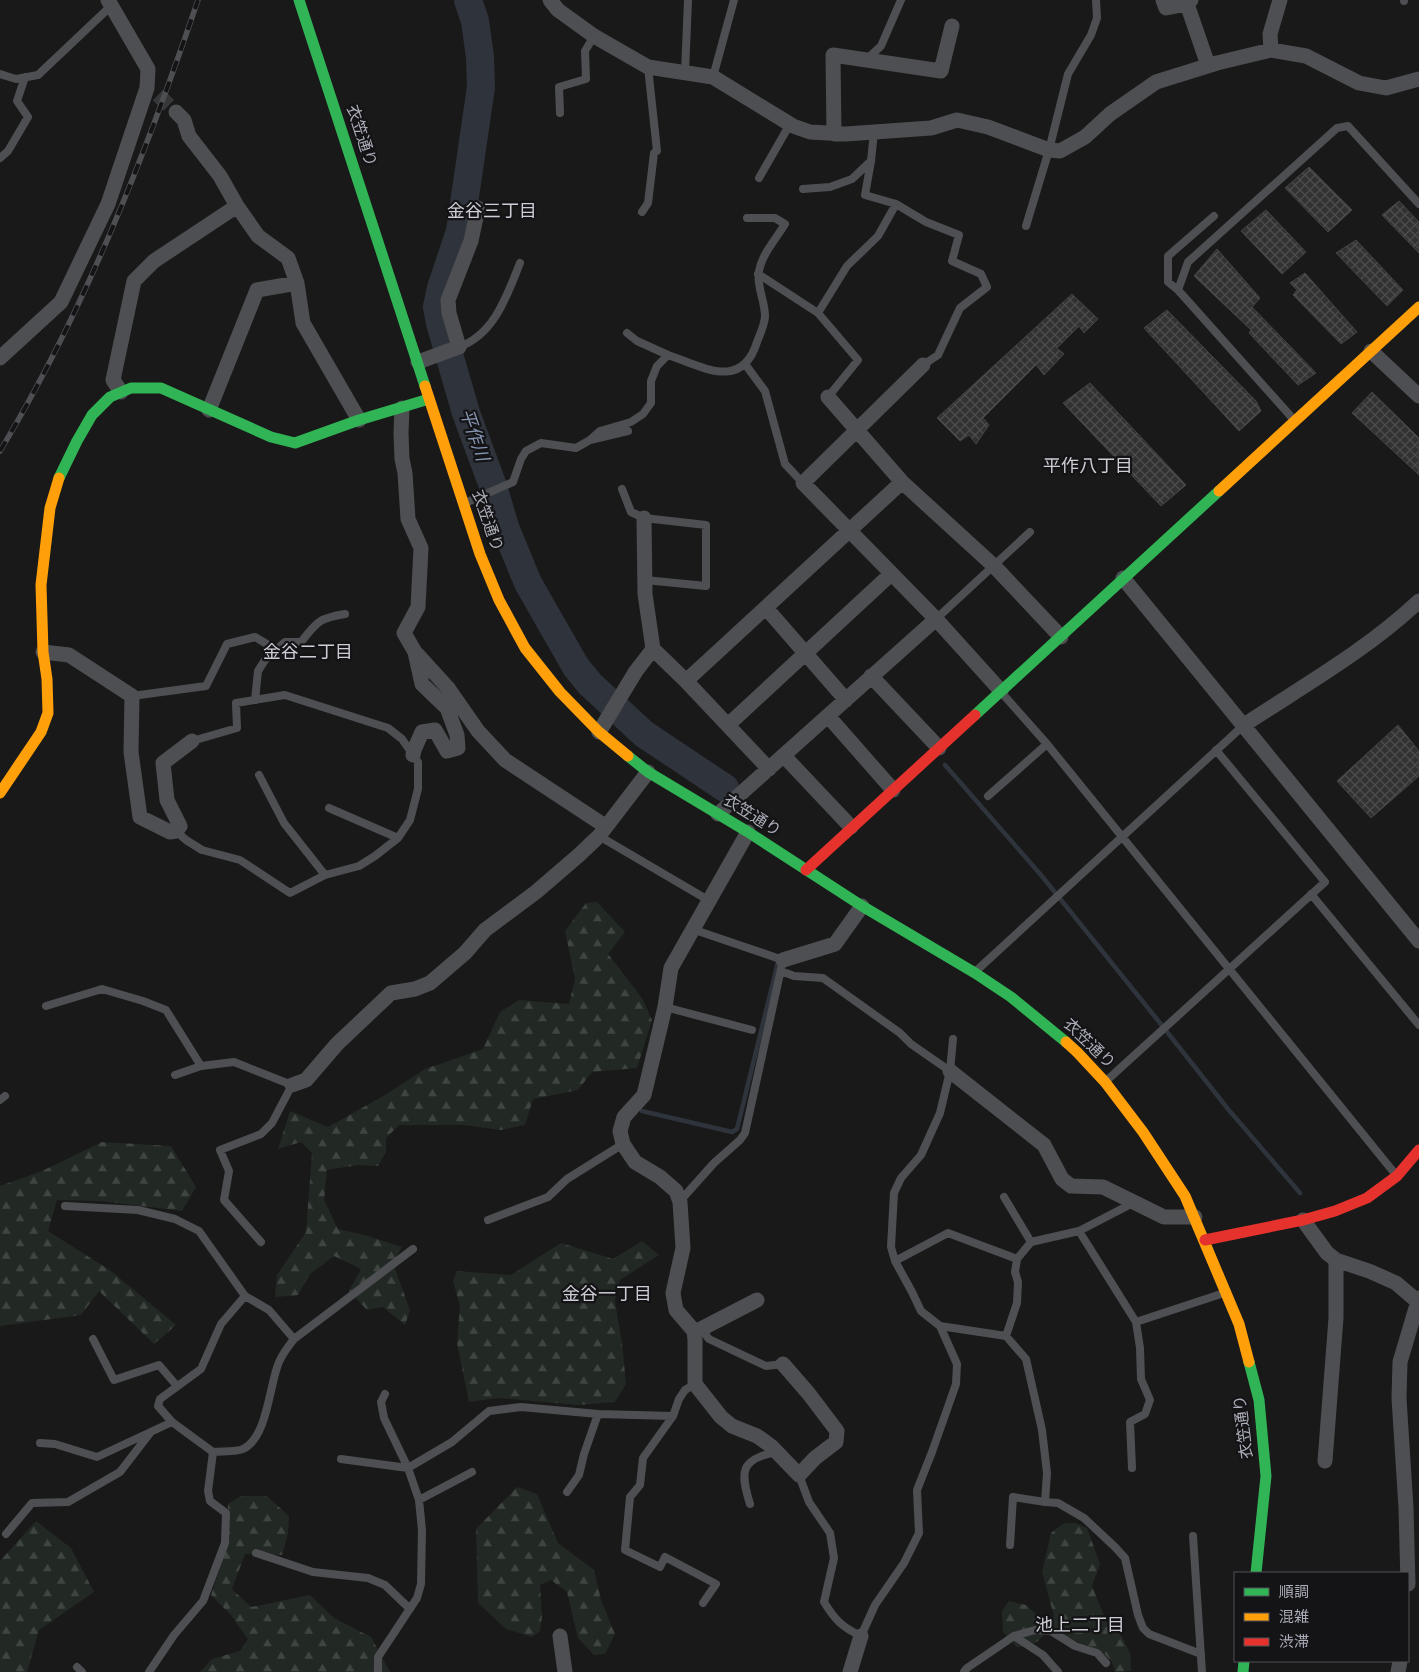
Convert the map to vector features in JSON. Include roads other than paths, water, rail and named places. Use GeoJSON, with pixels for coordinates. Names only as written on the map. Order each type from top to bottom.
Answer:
{"type":"FeatureCollection","features":[{"type":"Feature","properties":{"kind":"street","name":"衣笠通り"},"geometry":{"type":"LineString","coordinates":[[299,0],[480,554],[499,600],[525,648],[560,692],[599,732],[648,772],[748,832],[862,906],[975,973],[1011,997],[1077,1052],[1105,1082],[1144,1132],[1184,1196],[1205,1240],[1239,1324],[1260,1400],[1266,1476],[1256,1572]]}},
{"type":"Feature","properties":{"kind":"street"},"geometry":{"type":"LineString","coordinates":[[550,0],[558,10],[594,36],[648,68],[713,77],[790,124],[810,132],[846,134],[931,128],[957,120],[988,127],[1049,150],[1060,151],[1085,137],[1110,114],[1156,82],[1271,50],[1306,56],[1359,83],[1386,88],[1419,79]]}},
{"type":"Feature","properties":{"kind":"street"},"geometry":{"type":"LineString","coordinates":[[1163,0],[1166,8],[1189,2],[1208,66]]}},
{"type":"Feature","properties":{"kind":"street"},"geometry":{"type":"LineString","coordinates":[[1271,50],[1270,34],[1280,0]]}},
{"type":"Feature","properties":{"kind":"street"},"geometry":{"type":"LineString","coordinates":[[0,358],[61,302],[108,204],[152,92],[148,70],[110,3]]}},
{"type":"Feature","properties":{"kind":"street"},"geometry":{"type":"LineString","coordinates":[[834,134],[833,55],[941,70],[952,26]]}},
{"type":"Feature","properties":{"kind":"street"},"geometry":{"type":"LineString","coordinates":[[176,112],[184,120],[189,136],[220,176],[237,206],[258,236],[288,258],[297,283],[303,322],[359,420]]}},
{"type":"Feature","properties":{"kind":"street"},"geometry":{"type":"LineString","coordinates":[[120,392],[113,380],[134,282],[154,261],[237,206]]}},
{"type":"Feature","properties":{"kind":"street"},"geometry":{"type":"LineString","coordinates":[[418,362],[459,347],[449,313],[448,300],[471,241],[478,208]]}},
{"type":"Feature","properties":{"kind":"street"},"geometry":{"type":"LineString","coordinates":[[209,410],[257,290],[297,283]]}},
{"type":"Feature","properties":{"kind":"street"},"geometry":{"type":"LineString","coordinates":[[806,870],[1419,307]]}},
{"type":"Feature","properties":{"kind":"street"},"geometry":{"type":"LineString","coordinates":[[1371,350],[1419,396]]}},
{"type":"Feature","properties":{"kind":"street"},"geometry":{"type":"LineString","coordinates":[[923,365],[803,483],[936,619],[1001,691]]}},
{"type":"Feature","properties":{"kind":"street"},"geometry":{"type":"LineString","coordinates":[[0,793],[41,732],[48,713],[48,679],[44,652],[41,584],[45,540],[58,480],[76,440],[92,415],[110,397],[131,388],[161,388],[271,437],[294,443],[359,420],[429,399]]}},
{"type":"Feature","properties":{"kind":"street"},"geometry":{"type":"LineString","coordinates":[[828,397],[902,482],[994,566],[1061,636]]}},
{"type":"Feature","properties":{"kind":"street"},"geometry":{"type":"LineString","coordinates":[[402,408],[401,442],[402,459],[406,473],[408,519],[420,548],[418,607],[404,634],[415,652],[448,688],[478,731],[505,760],[602,831]]}},
{"type":"Feature","properties":{"kind":"street"},"geometry":{"type":"LineString","coordinates":[[686,681],[902,482]]}},
{"type":"Feature","properties":{"kind":"street"},"geometry":{"type":"LineString","coordinates":[[644,518],[645,594],[652,648],[686,681],[769,769]]}},
{"type":"Feature","properties":{"kind":"street"},"geometry":{"type":"LineString","coordinates":[[728,725],[892,574]]}},
{"type":"Feature","properties":{"kind":"street"},"geometry":{"type":"LineString","coordinates":[[1123,578],[1419,941]]}},
{"type":"Feature","properties":{"kind":"street"},"geometry":{"type":"LineString","coordinates":[[1244,725],[1366,645],[1399,620],[1419,601]]}},
{"type":"Feature","properties":{"kind":"street"},"geometry":{"type":"LineString","coordinates":[[766,608],[846,700]]}},
{"type":"Feature","properties":{"kind":"street"},"geometry":{"type":"LineString","coordinates":[[718,814],[936,619]]}},
{"type":"Feature","properties":{"kind":"street"},"geometry":{"type":"LineString","coordinates":[[599,732],[652,648]]}},
{"type":"Feature","properties":{"kind":"street"},"geometry":{"type":"LineString","coordinates":[[44,652],[68,655],[132,696],[131,752],[140,817],[170,832],[176,831],[180,826],[167,800],[163,764],[192,741]]}},
{"type":"Feature","properties":{"kind":"street"},"geometry":{"type":"LineString","coordinates":[[414,755],[414,750],[422,732],[435,730],[447,750],[458,748],[457,735],[447,708],[422,684],[415,652]]}},
{"type":"Feature","properties":{"kind":"street"},"geometry":{"type":"LineString","coordinates":[[872,676],[939,748]]}},
{"type":"Feature","properties":{"kind":"street"},"geometry":{"type":"LineString","coordinates":[[828,716],[893,790]]}},
{"type":"Feature","properties":{"kind":"street"},"geometry":{"type":"LineString","coordinates":[[784,756],[852,827]]}},
{"type":"Feature","properties":{"kind":"street"},"geometry":{"type":"LineString","coordinates":[[292,1085],[306,1080],[337,1044],[391,993],[415,989],[430,983],[465,953],[485,930],[536,892],[579,855],[602,831],[648,772]]}},
{"type":"Feature","properties":{"kind":"street"},"geometry":{"type":"LineString","coordinates":[[697,1330],[676,1310],[673,1293],[683,1248],[680,1202],[676,1191],[660,1177],[635,1162],[623,1144],[620,1131],[624,1118],[644,1095],[665,1007],[671,968],[748,832]]}},
{"type":"Feature","properties":{"kind":"street"},"geometry":{"type":"LineString","coordinates":[[782,965],[835,944],[862,906]]}},
{"type":"Feature","properties":{"kind":"street"},"geometry":{"type":"LineString","coordinates":[[950,1071],[1044,1145],[1062,1179],[1072,1186],[1103,1187],[1164,1217],[1195,1217]]}},
{"type":"Feature","properties":{"kind":"street"},"geometry":{"type":"LineString","coordinates":[[1205,1240],[1303,1220],[1367,1198],[1397,1176],[1419,1150]]}},
{"type":"Feature","properties":{"kind":"street"},"geometry":{"type":"LineString","coordinates":[[1303,1220],[1327,1253],[1336,1260],[1369,1271],[1396,1283],[1418,1300],[1400,1362],[1399,1398],[1408,1572]]}},
{"type":"Feature","properties":{"kind":"street"},"geometry":{"type":"LineString","coordinates":[[1325,1461],[1336,1318],[1336,1260]]}},
{"type":"Feature","properties":{"kind":"street"},"geometry":{"type":"LineString","coordinates":[[697,1330],[757,1300]]}},
{"type":"Feature","properties":{"kind":"street"},"geometry":{"type":"LineString","coordinates":[[697,1330],[695,1340],[695,1384],[721,1417],[732,1426],[757,1436],[799,1474],[815,1458],[836,1442],[836,1431],[809,1394],[783,1364]]}},
{"type":"Feature","properties":{"kind":"street"},"geometry":{"type":"LineString","coordinates":[[560,1636],[565,1672]]}},
{"type":"Feature","properties":{"kind":"street"},"geometry":{"type":"LineString","coordinates":[[850,1672],[861,1636]]}},
{"type":"Feature","properties":{"kind":"lane"},"geometry":{"type":"LineString","coordinates":[[685,72],[688,0]]}},
{"type":"Feature","properties":{"kind":"lane"},"geometry":{"type":"LineString","coordinates":[[713,77],[734,0]]}},
{"type":"Feature","properties":{"kind":"lane"},"geometry":{"type":"LineString","coordinates":[[865,60],[881,46],[901,0]]}},
{"type":"Feature","properties":{"kind":"lane"},"geometry":{"type":"LineString","coordinates":[[1026,226],[1049,150],[1068,74],[1091,35],[1096,18],[1096,0]]}},
{"type":"Feature","properties":{"kind":"lane"},"geometry":{"type":"LineString","coordinates":[[0,74],[16,79],[38,75],[110,3]]}},
{"type":"Feature","properties":{"kind":"lane"},"geometry":{"type":"LineString","coordinates":[[560,113],[559,87],[586,79],[585,51],[594,36]]}},
{"type":"Feature","properties":{"kind":"lane"},"geometry":{"type":"LineString","coordinates":[[642,212],[648,203],[654,153],[657,151],[648,68]]}},
{"type":"Feature","properties":{"kind":"lane"},"geometry":{"type":"LineString","coordinates":[[0,158],[8,151],[28,117],[17,101],[25,77]]}},
{"type":"Feature","properties":{"kind":"lane"},"geometry":{"type":"LineString","coordinates":[[759,178],[790,124]]}},
{"type":"Feature","properties":{"kind":"lane"},"geometry":{"type":"LineString","coordinates":[[1178,290],[1188,262],[1337,128],[1348,126],[1419,204]]}},
{"type":"Feature","properties":{"kind":"lane"},"geometry":{"type":"LineString","coordinates":[[874,132],[865,195],[896,204],[926,222],[959,235],[952,261],[980,274],[987,287],[960,308],[938,355],[923,365]]}},
{"type":"Feature","properties":{"kind":"lane"},"geometry":{"type":"LineString","coordinates":[[803,189],[830,187],[852,179],[871,161]]}},
{"type":"Feature","properties":{"kind":"lane"},"geometry":{"type":"LineString","coordinates":[[818,314],[847,266],[878,236],[896,204]]}},
{"type":"Feature","properties":{"kind":"lane"},"geometry":{"type":"LineString","coordinates":[[1214,216],[1168,256],[1168,282],[1178,290],[1296,421]]}},
{"type":"Feature","properties":{"kind":"lane"},"geometry":{"type":"LineString","coordinates":[[627,333],[637,341],[668,355],[716,371],[741,368],[753,355],[765,317],[758,274],[761,261],[785,224],[776,218],[747,218]]}},
{"type":"Feature","properties":{"kind":"lane"},"geometry":{"type":"LineString","coordinates":[[459,347],[466,345],[486,331],[503,305],[520,263]]}},
{"type":"Feature","properties":{"kind":"lane"},"geometry":{"type":"LineString","coordinates":[[758,274],[818,314],[858,360],[828,397]]}},
{"type":"Feature","properties":{"kind":"lane"},"geometry":{"type":"LineString","coordinates":[[464,503],[513,482],[521,459],[526,451],[541,443],[576,448],[590,440],[600,431],[631,422],[643,414],[651,404],[651,381],[657,366],[668,355]]}},
{"type":"Feature","properties":{"kind":"lane"},"geometry":{"type":"LineString","coordinates":[[745,364],[765,390],[785,464],[803,483]]}},
{"type":"Feature","properties":{"kind":"lane"},"geometry":{"type":"LineString","coordinates":[[590,440],[628,432]]}},
{"type":"Feature","properties":{"kind":"lane"},"geometry":{"type":"LineString","coordinates":[[622,489],[632,512],[644,518],[706,525],[706,586],[645,580]]}},
{"type":"Feature","properties":{"kind":"lane"},"geometry":{"type":"LineString","coordinates":[[936,619],[1030,532]]}},
{"type":"Feature","properties":{"kind":"lane"},"geometry":{"type":"LineString","coordinates":[[256,700],[258,671],[275,649],[285,642],[301,642],[314,626],[325,617],[345,614]]}},
{"type":"Feature","properties":{"kind":"lane"},"geometry":{"type":"LineString","coordinates":[[132,696],[206,686],[227,644],[254,637],[275,649]]}},
{"type":"Feature","properties":{"kind":"lane"},"geometry":{"type":"LineString","coordinates":[[1001,691],[1047,744],[1397,1176]]}},
{"type":"Feature","properties":{"kind":"lane"},"geometry":{"type":"LineString","coordinates":[[176,831],[202,850],[240,860],[290,893],[325,875],[358,866],[376,856],[398,838],[410,820],[418,789],[418,762],[402,739],[388,728],[285,695],[236,703],[237,728],[192,741]]}},
{"type":"Feature","properties":{"kind":"lane"},"geometry":{"type":"LineString","coordinates":[[975,973],[1244,725]]}},
{"type":"Feature","properties":{"kind":"lane"},"geometry":{"type":"LineString","coordinates":[[988,796],[1047,744]]}},
{"type":"Feature","properties":{"kind":"lane"},"geometry":{"type":"LineString","coordinates":[[1105,1082],[1325,882],[1216,750]]}},
{"type":"Feature","properties":{"kind":"lane"},"geometry":{"type":"LineString","coordinates":[[259,775],[284,823],[325,875]]}},
{"type":"Feature","properties":{"kind":"lane"},"geometry":{"type":"LineString","coordinates":[[329,808],[398,838]]}},
{"type":"Feature","properties":{"kind":"lane"},"geometry":{"type":"LineString","coordinates":[[602,831],[708,900]]}},
{"type":"Feature","properties":{"kind":"lane"},"geometry":{"type":"LineString","coordinates":[[1312,894],[1419,1025]]}},
{"type":"Feature","properties":{"kind":"lane"},"geometry":{"type":"LineString","coordinates":[[692,929],[782,965],[794,976],[824,978],[950,1071]]}},
{"type":"Feature","properties":{"kind":"lane"},"geometry":{"type":"LineString","coordinates":[[680,1202],[714,1163],[740,1140],[745,1133],[782,965]]}},
{"type":"Feature","properties":{"kind":"lane"},"geometry":{"type":"LineString","coordinates":[[46,1006],[102,989],[143,1001],[166,1010],[201,1066]]}},
{"type":"Feature","properties":{"kind":"lane"},"geometry":{"type":"LineString","coordinates":[[665,1007],[752,1030]]}},
{"type":"Feature","properties":{"kind":"lane"},"geometry":{"type":"LineString","coordinates":[[953,1039],[950,1071],[940,1113],[921,1155],[901,1178],[894,1193],[891,1248],[895,1261],[921,1312],[940,1326],[1006,1336],[1026,1359],[1042,1430],[1046,1473],[1045,1502]]}},
{"type":"Feature","properties":{"kind":"lane"},"geometry":{"type":"LineString","coordinates":[[175,1075],[201,1066],[234,1062],[292,1085],[272,1123],[261,1134],[220,1150],[229,1171],[224,1200],[261,1242]]}},
{"type":"Feature","properties":{"kind":"lane"},"geometry":{"type":"LineString","coordinates":[[488,1220],[548,1197],[567,1179],[623,1144]]}},
{"type":"Feature","properties":{"kind":"lane"},"geometry":{"type":"LineString","coordinates":[[1004,1197],[1031,1242]]}},
{"type":"Feature","properties":{"kind":"lane"},"geometry":{"type":"LineString","coordinates":[[1006,1336],[1017,1303],[1018,1282],[1015,1272],[1017,1259],[1031,1242],[1079,1231],[1133,1203]]}},
{"type":"Feature","properties":{"kind":"lane"},"geometry":{"type":"LineString","coordinates":[[65,1206],[138,1210],[175,1219],[199,1231],[246,1296],[269,1310],[294,1340]]}},
{"type":"Feature","properties":{"kind":"lane"},"geometry":{"type":"LineString","coordinates":[[1079,1231],[1136,1322],[1140,1348],[1141,1379],[1150,1400],[1145,1414],[1130,1422],[1132,1468]]}},
{"type":"Feature","properties":{"kind":"lane"},"geometry":{"type":"LineString","coordinates":[[895,1261],[948,1233],[1017,1259]]}},
{"type":"Feature","properties":{"kind":"lane"},"geometry":{"type":"LineString","coordinates":[[246,1296],[221,1324],[201,1369],[160,1399],[158,1406],[172,1422],[213,1452],[243,1449],[255,1439],[263,1421],[278,1363],[285,1350],[294,1340],[413,1249]]}},
{"type":"Feature","properties":{"kind":"lane"},"geometry":{"type":"LineString","coordinates":[[1136,1322],[1226,1293]]}},
{"type":"Feature","properties":{"kind":"lane"},"geometry":{"type":"LineString","coordinates":[[799,1474],[809,1502],[830,1534],[834,1558],[824,1602],[845,1629],[861,1636],[875,1605],[904,1562],[918,1533],[917,1490],[956,1384],[957,1364],[940,1326]]}},
{"type":"Feature","properties":{"kind":"lane"},"geometry":{"type":"LineString","coordinates":[[697,1330],[709,1339],[766,1366],[783,1364]]}},
{"type":"Feature","properties":{"kind":"lane"},"geometry":{"type":"LineString","coordinates":[[93,1340],[114,1380],[159,1365],[177,1386]]}},
{"type":"Feature","properties":{"kind":"lane"},"geometry":{"type":"LineString","coordinates":[[695,1384],[685,1390],[679,1399],[673,1416],[643,1458],[640,1485],[630,1497],[625,1550],[660,1567],[666,1557],[716,1584],[703,1603]]}},
{"type":"Feature","properties":{"kind":"lane"},"geometry":{"type":"LineString","coordinates":[[378,1672],[378,1657],[417,1598],[421,1584],[422,1530],[419,1500],[408,1468],[384,1418],[381,1402],[385,1394]]}},
{"type":"Feature","properties":{"kind":"lane"},"geometry":{"type":"LineString","coordinates":[[342,1459],[408,1468],[452,1442],[489,1411],[520,1407],[598,1414],[673,1416]]}},
{"type":"Feature","properties":{"kind":"lane"},"geometry":{"type":"LineString","coordinates":[[567,1492],[579,1475],[598,1414]]}},
{"type":"Feature","properties":{"kind":"lane"},"geometry":{"type":"LineString","coordinates":[[40,1443],[55,1444],[97,1457],[172,1422]]}},
{"type":"Feature","properties":{"kind":"lane"},"geometry":{"type":"LineString","coordinates":[[6,1534],[32,1503],[68,1502],[120,1472],[150,1433]]}},
{"type":"Feature","properties":{"kind":"lane"},"geometry":{"type":"LineString","coordinates":[[149,1672],[174,1635],[203,1601],[225,1543],[226,1513],[210,1501],[208,1491],[213,1452]]}},
{"type":"Feature","properties":{"kind":"lane"},"geometry":{"type":"LineString","coordinates":[[750,1504],[744,1484],[744,1471],[753,1459],[776,1452]]}},
{"type":"Feature","properties":{"kind":"lane"},"geometry":{"type":"LineString","coordinates":[[419,1500],[472,1472]]}},
{"type":"Feature","properties":{"kind":"lane"},"geometry":{"type":"LineString","coordinates":[[1010,1545],[1012,1497],[1058,1503],[1084,1518],[1125,1558],[1138,1615],[1143,1628],[1149,1634],[1201,1654]]}},
{"type":"Feature","properties":{"kind":"lane"},"geometry":{"type":"LineString","coordinates":[[1193,1536],[1202,1672]]}},
{"type":"Feature","properties":{"kind":"lane"},"geometry":{"type":"LineString","coordinates":[[256,1553],[313,1572],[368,1578],[385,1585],[410,1609]]}},
{"type":"Feature","properties":{"kind":"lane"},"geometry":{"type":"LineString","coordinates":[[964,1672],[1014,1636],[1035,1630],[1052,1631],[1075,1646],[1097,1653],[1106,1663]]}},
{"type":"Feature","properties":{"kind":"lane"},"geometry":{"type":"LineString","coordinates":[[1014,1636],[1043,1655],[1058,1672]]}},
{"type":"Feature","properties":{"kind":"waterway","name":"平作川"},"geometry":{"type":"LineString","coordinates":[[468,0],[475,21],[480,57],[481,87],[460,231],[441,288],[437,307],[466,413],[493,486],[505,527],[528,583],[576,667],[590,684],[644,734],[725,788]]}},
{"type":"Feature","properties":{"kind":"waterway"},"geometry":{"type":"LineString","coordinates":[[945,765],[1041,875],[1228,1109],[1300,1193]]}},
{"type":"Feature","properties":{"kind":"waterway"},"geometry":{"type":"LineString","coordinates":[[642,1111],[732,1132],[737,1129],[779,958]]}},
{"type":"Feature","properties":{"kind":"tunnel"},"geometry":{"type":"LineString","coordinates":[[158,95],[176,112]]}},
{"type":"Feature","properties":{"kind":"railway"},"geometry":{"type":"LineString","coordinates":[[0,451],[31,398],[59,343],[111,231],[157,116],[198,0]]}},
{"type":"Feature","properties":{"kind":"district","name":"金谷三丁目"},"geometry":{"type":"Point","coordinates":[492,211]}},
{"type":"Feature","properties":{"kind":"district","name":"平作八丁目"},"geometry":{"type":"Point","coordinates":[1088,466]}},
{"type":"Feature","properties":{"kind":"district","name":"金谷二丁目"},"geometry":{"type":"Point","coordinates":[308,652]}},
{"type":"Feature","properties":{"kind":"district","name":"金谷一丁目"},"geometry":{"type":"Point","coordinates":[607,1294]}},
{"type":"Feature","properties":{"kind":"district","name":"池上二丁目"},"geometry":{"type":"Point","coordinates":[1080,1625]}}]}
